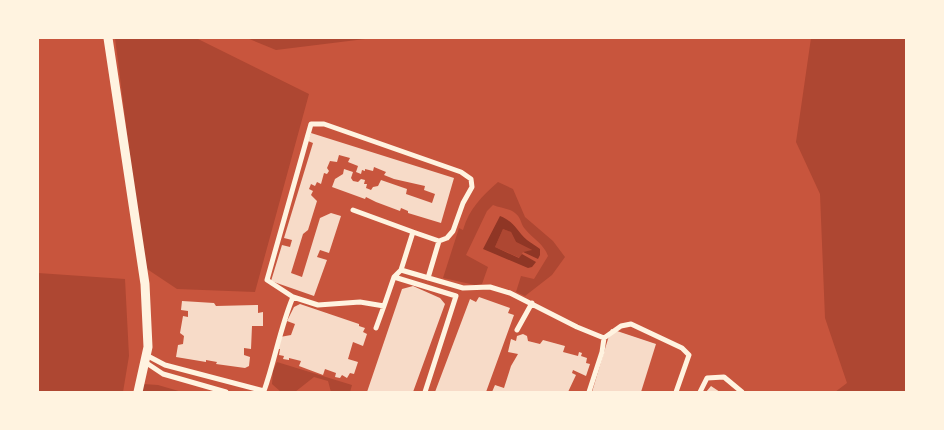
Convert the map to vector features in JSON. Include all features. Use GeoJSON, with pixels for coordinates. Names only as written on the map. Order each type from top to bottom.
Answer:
{"type":"FeatureCollection","features":[{"type":"Feature","properties":{"kind":"street"},"geometry":{"type":"LineString","coordinates":[[108,38],[145,284],[148,339],[138,392]]}},
{"type":"Feature","properties":{"kind":"street"},"geometry":{"type":"LineString","coordinates":[[353,210],[439,240],[447,238],[453,231],[472,188],[470,179],[462,172],[359,136],[324,124],[311,124],[267,280],[292,297],[318,305],[360,302],[384,306]]}},
{"type":"Feature","properties":{"kind":"street"},"geometry":{"type":"LineString","coordinates":[[376,328],[394,277],[401,270],[413,232]]}},
{"type":"Feature","properties":{"kind":"street"},"geometry":{"type":"LineString","coordinates":[[428,278],[439,240]]}},
{"type":"Feature","properties":{"kind":"street"},"geometry":{"type":"LineString","coordinates":[[401,270],[463,288],[490,287],[510,293],[577,327],[604,338]]}},
{"type":"Feature","properties":{"kind":"street"},"geometry":{"type":"LineString","coordinates":[[394,277],[456,296],[425,392]]}},
{"type":"Feature","properties":{"kind":"street"},"geometry":{"type":"LineString","coordinates":[[145,358],[264,391],[270,375],[284,317],[292,297]]}},
{"type":"Feature","properties":{"kind":"street"},"geometry":{"type":"LineString","coordinates":[[517,330],[532,303]]}},
{"type":"Feature","properties":{"kind":"street"},"geometry":{"type":"LineString","coordinates":[[589,392],[602,352],[604,338],[622,326],[631,324],[682,348],[689,355],[676,392]]}},
{"type":"Feature","properties":{"kind":"street"},"geometry":{"type":"LineString","coordinates":[[145,358],[164,374],[226,392]]}},
{"type":"Feature","properties":{"kind":"street"},"geometry":{"type":"LineString","coordinates":[[700,392],[707,378],[724,377],[742,392]]}},
{"type":"Feature","properties":{"kind":"shaded area"},"geometry":{"type":"Polygon","coordinates":[[[115,38],[196,38],[309,94],[255,292],[177,289],[144,267],[115,38]]]}},
{"type":"Feature","properties":{"kind":"shaded area"},"geometry":{"type":"Polygon","coordinates":[[[247,38],[373,38],[276,50],[247,38]]]}},
{"type":"Feature","properties":{"kind":"shaded area"},"geometry":{"type":"Polygon","coordinates":[[[811,38],[906,38],[906,392],[835,392],[847,383],[825,318],[820,194],[796,142],[811,38]]]}},
{"type":"Feature","properties":{"kind":"shaded area"},"geometry":{"type":"Polygon","coordinates":[[[498,182],[513,189],[525,217],[553,241],[565,257],[552,275],[525,296],[516,292],[521,276],[534,279],[548,256],[541,245],[523,227],[520,219],[513,211],[493,205],[487,211],[466,255],[488,267],[482,284],[475,285],[443,278],[459,228],[463,230],[477,203],[498,182]]]}},
{"type":"Feature","properties":{"kind":"shaded area"},"geometry":{"type":"Polygon","coordinates":[[[500,216],[509,221],[527,240],[540,249],[540,255],[538,259],[523,252],[532,250],[516,242],[511,232],[503,229],[495,247],[519,258],[522,254],[536,262],[532,267],[528,268],[483,249],[500,216]]]}},
{"type":"Feature","properties":{"kind":"shaded area"},"geometry":{"type":"Polygon","coordinates":[[[503,229],[511,232],[516,242],[532,250],[523,252],[520,258],[495,247],[503,229]]]}},
{"type":"Feature","properties":{"kind":"shaded area"},"geometry":{"type":"Polygon","coordinates":[[[38,273],[125,279],[129,356],[123,392],[38,392],[38,273]]]}},
{"type":"Feature","properties":{"kind":"shaded area"},"geometry":{"type":"Polygon","coordinates":[[[277,362],[352,385],[350,392],[331,392],[328,381],[314,377],[295,392],[281,392],[272,384],[273,371],[277,362]]]}},
{"type":"Feature","properties":{"kind":"shaded area"},"geometry":{"type":"Polygon","coordinates":[[[143,384],[158,385],[182,392],[141,392],[143,384]]]}},
{"type":"Feature","properties":{"kind":"building"},"geometry":{"type":"Polygon","coordinates":[[[311,133],[454,178],[441,223],[408,213],[408,211],[401,208],[400,211],[366,197],[365,199],[332,187],[335,179],[343,174],[344,169],[353,172],[351,178],[353,181],[365,180],[366,188],[371,190],[373,187],[378,186],[381,180],[407,189],[406,194],[432,203],[435,194],[424,190],[425,186],[394,179],[384,175],[386,172],[374,167],[373,171],[362,170],[361,174],[356,172],[358,166],[348,162],[350,158],[339,155],[337,162],[330,161],[327,168],[329,171],[327,174],[324,173],[321,184],[317,182],[315,186],[311,184],[309,189],[313,191],[311,195],[317,201],[308,230],[303,234],[291,273],[302,277],[320,218],[331,213],[341,216],[329,253],[320,250],[317,257],[327,260],[314,296],[271,281],[282,245],[290,247],[292,240],[284,238],[313,143],[308,141],[311,133]]]}},
{"type":"Feature","properties":{"kind":"building"},"geometry":{"type":"Polygon","coordinates":[[[413,286],[440,298],[445,304],[413,392],[367,392],[402,289],[413,286]]]}},
{"type":"Feature","properties":{"kind":"building"},"geometry":{"type":"Polygon","coordinates":[[[479,297],[510,308],[508,313],[514,315],[486,392],[435,392],[470,299],[476,302],[479,297]]]}},
{"type":"Feature","properties":{"kind":"building"},"geometry":{"type":"Polygon","coordinates":[[[182,301],[214,303],[216,306],[258,305],[258,313],[263,312],[263,326],[252,326],[251,349],[244,348],[244,355],[250,357],[249,366],[245,368],[216,364],[217,362],[206,360],[206,362],[176,357],[178,345],[183,344],[184,336],[180,333],[183,316],[188,317],[188,311],[181,310],[182,301]]]}},
{"type":"Feature","properties":{"kind":"building"},"geometry":{"type":"Polygon","coordinates":[[[300,304],[359,324],[359,326],[365,328],[363,332],[367,334],[363,346],[353,342],[348,359],[358,362],[354,374],[350,373],[347,378],[342,375],[340,378],[335,377],[336,373],[325,369],[323,375],[299,366],[301,361],[289,358],[289,360],[283,359],[284,356],[279,355],[280,349],[277,349],[280,337],[291,335],[295,324],[287,321],[294,307],[300,304]]]}},
{"type":"Feature","properties":{"kind":"building"},"geometry":{"type":"Polygon","coordinates":[[[611,329],[656,344],[641,392],[592,392],[611,329]]]}},
{"type":"Feature","properties":{"kind":"building"},"geometry":{"type":"Polygon","coordinates":[[[523,334],[527,336],[528,341],[540,344],[543,340],[565,346],[563,352],[578,356],[579,352],[582,353],[581,356],[587,358],[586,363],[590,364],[586,376],[573,370],[572,373],[576,375],[568,392],[492,392],[495,385],[504,388],[511,366],[518,354],[508,352],[511,339],[516,341],[517,336],[523,334]]]}},
{"type":"Feature","properties":{"kind":"building"},"geometry":{"type":"Polygon","coordinates":[[[711,386],[720,392],[706,392],[711,386]]]}}]}
